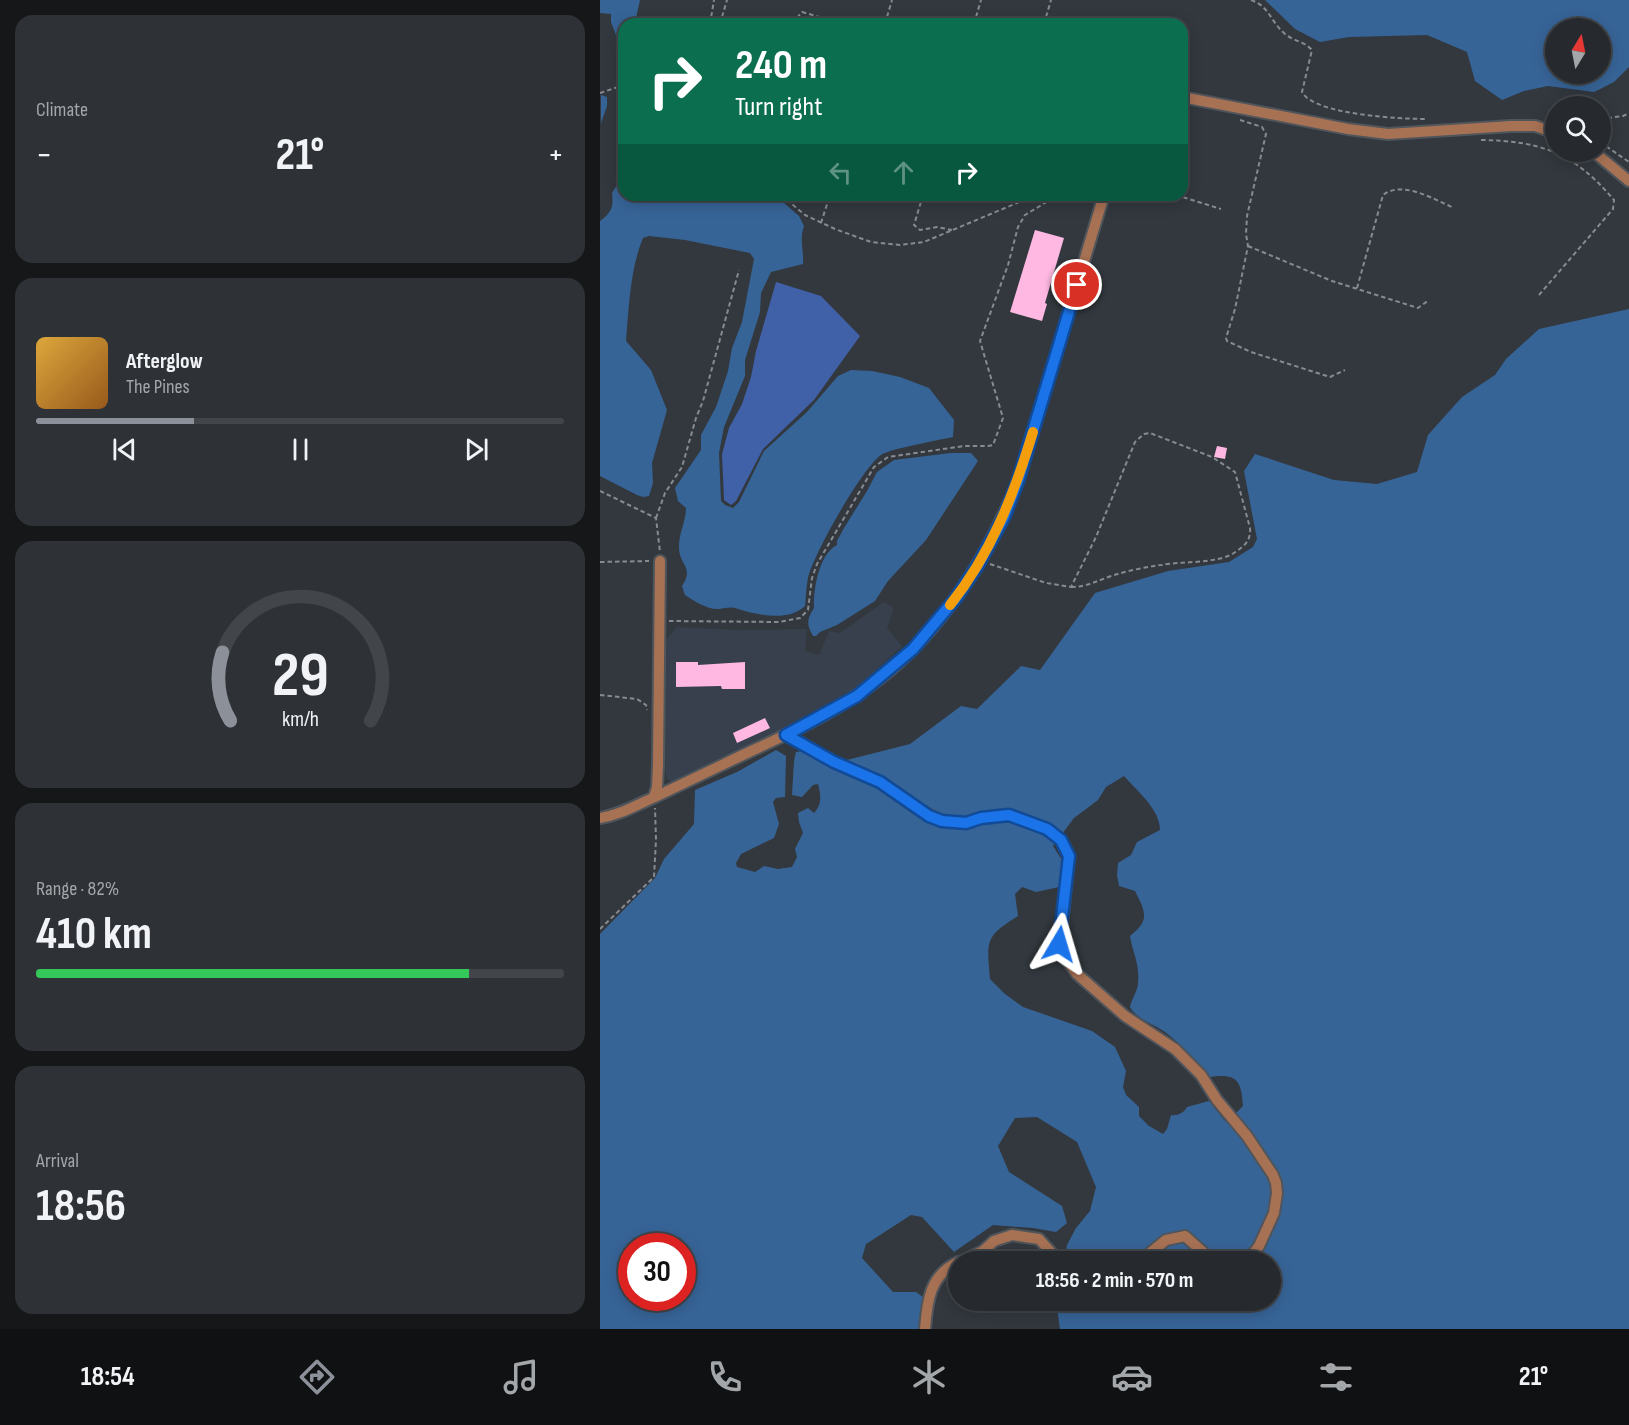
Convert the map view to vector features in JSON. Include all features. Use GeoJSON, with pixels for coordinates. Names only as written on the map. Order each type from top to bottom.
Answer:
{"type":"FeatureCollection","features":[{"type":"Feature","properties":{"kind":"street"},"geometry":{"type":"LineString","coordinates":[[1188,98],[1348,129],[1388,134],[1511,126],[1534,126],[1545,129]]}},
{"type":"Feature","properties":{"kind":"street"},"geometry":{"type":"LineString","coordinates":[[1606,162],[1629,181]]}},
{"type":"Feature","properties":{"kind":"street"},"geometry":{"type":"LineString","coordinates":[[600,818],[616,815],[786,735],[857,696],[913,649],[956,598],[982,560],[1004,517],[1018,481],[1102,201]]}},
{"type":"Feature","properties":{"kind":"street"},"geometry":{"type":"LineString","coordinates":[[654,797],[658,765],[660,561]]}},
{"type":"Feature","properties":{"kind":"street"},"geometry":{"type":"LineString","coordinates":[[786,735],[834,762],[880,782],[916,808],[942,821],[966,823],[981,818],[1009,815],[1047,829],[1061,840],[1069,856],[1059,944],[1066,960],[1077,974],[1125,1017],[1175,1049],[1201,1075],[1273,1175],[1277,1193],[1274,1213],[1255,1251]]}},
{"type":"Feature","properties":{"kind":"street"},"geometry":{"type":"LineString","coordinates":[[983,1251],[994,1241],[1012,1235],[1039,1239],[1050,1251]]}},
{"type":"Feature","properties":{"kind":"street"},"geometry":{"type":"LineString","coordinates":[[1152,1251],[1166,1240],[1185,1236],[1202,1251]]}},
{"type":"Feature","properties":{"kind":"street"},"geometry":{"type":"LineString","coordinates":[[925,1329],[930,1291],[935,1281],[948,1268]]}},
{"type":"Feature","properties":{"kind":"path"},"geometry":{"type":"LineString","coordinates":[[711,18],[714,0]]}},
{"type":"Feature","properties":{"kind":"path"},"geometry":{"type":"LineString","coordinates":[[722,18],[727,0]]}},
{"type":"Feature","properties":{"kind":"path"},"geometry":{"type":"LineString","coordinates":[[887,18],[892,0]]}},
{"type":"Feature","properties":{"kind":"path"},"geometry":{"type":"LineString","coordinates":[[976,18],[981,0]]}},
{"type":"Feature","properties":{"kind":"path"},"geometry":{"type":"LineString","coordinates":[[1046,18],[1051,0]]}},
{"type":"Feature","properties":{"kind":"path"},"geometry":{"type":"LineString","coordinates":[[1251,0],[1267,9],[1283,33],[1312,50],[1302,92],[1305,98],[1367,116],[1431,119]]}},
{"type":"Feature","properties":{"kind":"path"},"geometry":{"type":"LineString","coordinates":[[797,18],[802,12],[823,18]]}},
{"type":"Feature","properties":{"kind":"path"},"geometry":{"type":"LineString","coordinates":[[600,93],[618,87]]}},
{"type":"Feature","properties":{"kind":"path"},"geometry":{"type":"LineString","coordinates":[[1611,118],[1629,113]]}},
{"type":"Feature","properties":{"kind":"path"},"geometry":{"type":"LineString","coordinates":[[1237,120],[1262,127],[1266,134],[1247,216],[1248,246],[1227,341],[1251,352],[1330,377],[1345,370]]}},
{"type":"Feature","properties":{"kind":"path"},"geometry":{"type":"LineString","coordinates":[[1477,140],[1508,140],[1545,147],[1563,156],[1598,181],[1614,200],[1613,209],[1539,295]]}},
{"type":"Feature","properties":{"kind":"path"},"geometry":{"type":"LineString","coordinates":[[1611,150],[1629,162]]}},
{"type":"Feature","properties":{"kind":"path"},"geometry":{"type":"LineString","coordinates":[[1357,288],[1383,195],[1390,189],[1408,190],[1452,207]]}},
{"type":"Feature","properties":{"kind":"path"},"geometry":{"type":"LineString","coordinates":[[1188,199],[1221,209]]}},
{"type":"Feature","properties":{"kind":"path"},"geometry":{"type":"LineString","coordinates":[[788,201],[805,215],[821,223],[871,242],[900,246],[924,242],[1022,201]]}},
{"type":"Feature","properties":{"kind":"path"},"geometry":{"type":"LineString","coordinates":[[821,223],[828,201]]}},
{"type":"Feature","properties":{"kind":"path"},"geometry":{"type":"LineString","coordinates":[[921,201],[914,225],[920,230],[937,227],[952,230]]}},
{"type":"Feature","properties":{"kind":"path"},"geometry":{"type":"LineString","coordinates":[[660,621],[779,622],[800,618],[808,610],[816,564],[873,467],[888,457],[964,446],[993,445],[1003,418],[980,342],[1008,265],[1018,227],[1025,215],[1048,201]]}},
{"type":"Feature","properties":{"kind":"path"},"geometry":{"type":"LineString","coordinates":[[1248,246],[1332,281],[1418,308],[1429,300]]}},
{"type":"Feature","properties":{"kind":"path"},"geometry":{"type":"LineString","coordinates":[[600,562],[660,561],[656,518],[665,493],[682,467],[703,401],[739,270]]}},
{"type":"Feature","properties":{"kind":"path"},"geometry":{"type":"LineString","coordinates":[[982,560],[997,568],[1046,583],[1071,587],[1084,587],[1112,576],[1159,565],[1222,558],[1234,553],[1250,540],[1251,535],[1235,472],[1212,457],[1150,434],[1144,434],[1135,442],[1105,516],[1071,587]]}},
{"type":"Feature","properties":{"kind":"path"},"geometry":{"type":"LineString","coordinates":[[600,491],[656,518]]}},
{"type":"Feature","properties":{"kind":"path"},"geometry":{"type":"LineString","coordinates":[[600,695],[638,699],[646,705],[647,713]]}},
{"type":"Feature","properties":{"kind":"path"},"geometry":{"type":"LineString","coordinates":[[600,929],[654,877],[656,840],[654,797]]}},
{"type":"Feature","properties":{"kind":"shaded area"},"geometry":{"type":"Polygon","coordinates":[[[600,0],[640,0],[636,18],[618,18],[618,36],[611,22],[611,14],[600,13],[600,0]]]}},
{"type":"Feature","properties":{"kind":"shaded area"},"geometry":{"type":"Polygon","coordinates":[[[1265,0],[1629,0],[1629,67],[1611,84],[1611,18],[1545,18],[1545,84],[1610,84],[1594,92],[1548,86],[1524,91],[1502,100],[1475,81],[1467,52],[1427,35],[1349,37],[1320,42],[1295,29],[1265,0]]]}},
{"type":"Feature","properties":{"kind":"shaded area"},"geometry":{"type":"Polygon","coordinates":[[[601,95],[607,97],[607,106],[601,123],[601,95]]]}},
{"type":"Feature","properties":{"kind":"shaded area"},"geometry":{"type":"Polygon","coordinates":[[[618,184],[618,201],[782,201],[799,216],[804,226],[803,264],[771,272],[761,293],[760,312],[745,360],[745,376],[724,427],[719,453],[721,501],[725,505],[733,508],[739,502],[764,451],[807,412],[838,376],[851,370],[872,371],[900,377],[929,388],[954,420],[953,437],[881,455],[862,476],[819,551],[808,578],[805,606],[798,611],[773,616],[733,608],[710,608],[685,595],[682,586],[687,574],[679,546],[686,508],[678,501],[675,488],[701,450],[701,435],[716,407],[728,371],[732,348],[742,322],[754,259],[750,253],[685,240],[649,236],[643,238],[633,275],[626,341],[651,370],[667,410],[652,463],[653,483],[649,496],[637,495],[600,476],[600,221],[611,209],[612,193],[618,184]]]}},
{"type":"Feature","properties":{"kind":"shaded area"},"geometry":{"type":"Polygon","coordinates":[[[776,282],[821,296],[860,336],[814,400],[763,449],[736,501],[731,505],[724,500],[722,454],[729,428],[742,404],[751,377],[776,282]]]}},
{"type":"Feature","properties":{"kind":"shaded area"},"geometry":{"type":"Polygon","coordinates":[[[1629,309],[1629,1329],[1060,1329],[1057,1311],[1281,1311],[1281,1251],[1066,1251],[1076,1228],[1090,1211],[1096,1187],[1077,1142],[1037,1117],[1015,1118],[998,1146],[1009,1172],[1062,1206],[1067,1223],[1056,1232],[993,1225],[953,1251],[922,1217],[911,1215],[866,1244],[862,1258],[893,1292],[916,1292],[923,1297],[919,1329],[600,1329],[600,934],[655,878],[664,859],[694,824],[695,790],[737,772],[776,750],[786,756],[785,797],[776,798],[773,802],[779,824],[774,838],[741,854],[736,863],[737,867],[755,872],[764,866],[778,869],[792,867],[797,857],[795,849],[803,833],[798,813],[808,808],[814,813],[820,800],[818,784],[813,785],[802,797],[792,795],[796,752],[803,751],[838,769],[843,761],[910,744],[961,706],[977,709],[1021,666],[1040,670],[1095,593],[1168,571],[1229,562],[1253,547],[1257,539],[1244,471],[1255,454],[1334,480],[1377,484],[1417,472],[1428,435],[1462,397],[1495,375],[1506,359],[1539,329],[1629,309]],[[1124,776],[1106,787],[1098,800],[1074,818],[1053,846],[1065,865],[1059,887],[1036,892],[1022,887],[1015,894],[1018,916],[999,929],[990,941],[988,956],[990,979],[1023,1007],[1092,1031],[1115,1047],[1126,1071],[1123,1087],[1126,1095],[1139,1107],[1139,1116],[1149,1126],[1163,1134],[1171,1115],[1180,1114],[1187,1107],[1209,1101],[1225,1121],[1232,1125],[1240,1120],[1236,1113],[1243,1106],[1241,1090],[1236,1081],[1227,1076],[1210,1077],[1177,1042],[1136,1015],[1130,1007],[1138,977],[1130,936],[1141,925],[1144,911],[1135,891],[1119,886],[1118,863],[1131,855],[1137,842],[1160,830],[1156,815],[1124,776]]]}},
{"type":"Feature","properties":{"kind":"shaded area"},"geometry":{"type":"Polygon","coordinates":[[[951,453],[971,453],[978,461],[926,540],[888,581],[875,601],[837,625],[813,636],[808,622],[814,608],[818,573],[826,556],[837,545],[844,528],[877,472],[894,460],[951,453]]]}},
{"type":"Feature","properties":{"kind":"shaded area"},"geometry":{"type":"Polygon","coordinates":[[[884,602],[894,608],[887,628],[902,646],[851,694],[793,728],[672,783],[666,778],[664,738],[666,640],[677,627],[738,630],[807,629],[805,651],[819,655],[829,631],[840,633],[884,602]]]}},
{"type":"Feature","properties":{"kind":"building"},"geometry":{"type":"Polygon","coordinates":[[[1035,230],[1064,238],[1042,321],[1010,312],[1035,230]]]}},
{"type":"Feature","properties":{"kind":"building"},"geometry":{"type":"Polygon","coordinates":[[[1217,446],[1227,448],[1225,459],[1214,457],[1217,446]]]}},
{"type":"Feature","properties":{"kind":"building"},"geometry":{"type":"Polygon","coordinates":[[[676,662],[698,662],[698,665],[745,662],[745,689],[722,689],[721,686],[676,687],[676,662]]]}},
{"type":"Feature","properties":{"kind":"building"},"geometry":{"type":"Polygon","coordinates":[[[765,718],[770,728],[737,743],[733,733],[765,718]]]}},
{"type":"Feature","properties":{"kind":"slow traffic"},"geometry":{"type":"LineString","coordinates":[[950,605],[982,560],[1004,517],[1033,432]]}},
{"type":"Feature","properties":{"kind":"route"},"geometry":{"type":"LineString","coordinates":[[1059,944],[1069,856],[1061,840],[1055,835],[1047,829],[1009,815],[981,818],[966,823],[942,821],[916,808],[880,782],[834,762],[786,735],[857,696],[878,680],[913,649],[956,598],[978,565],[1004,517],[1018,481],[1077,285]]}}]}
